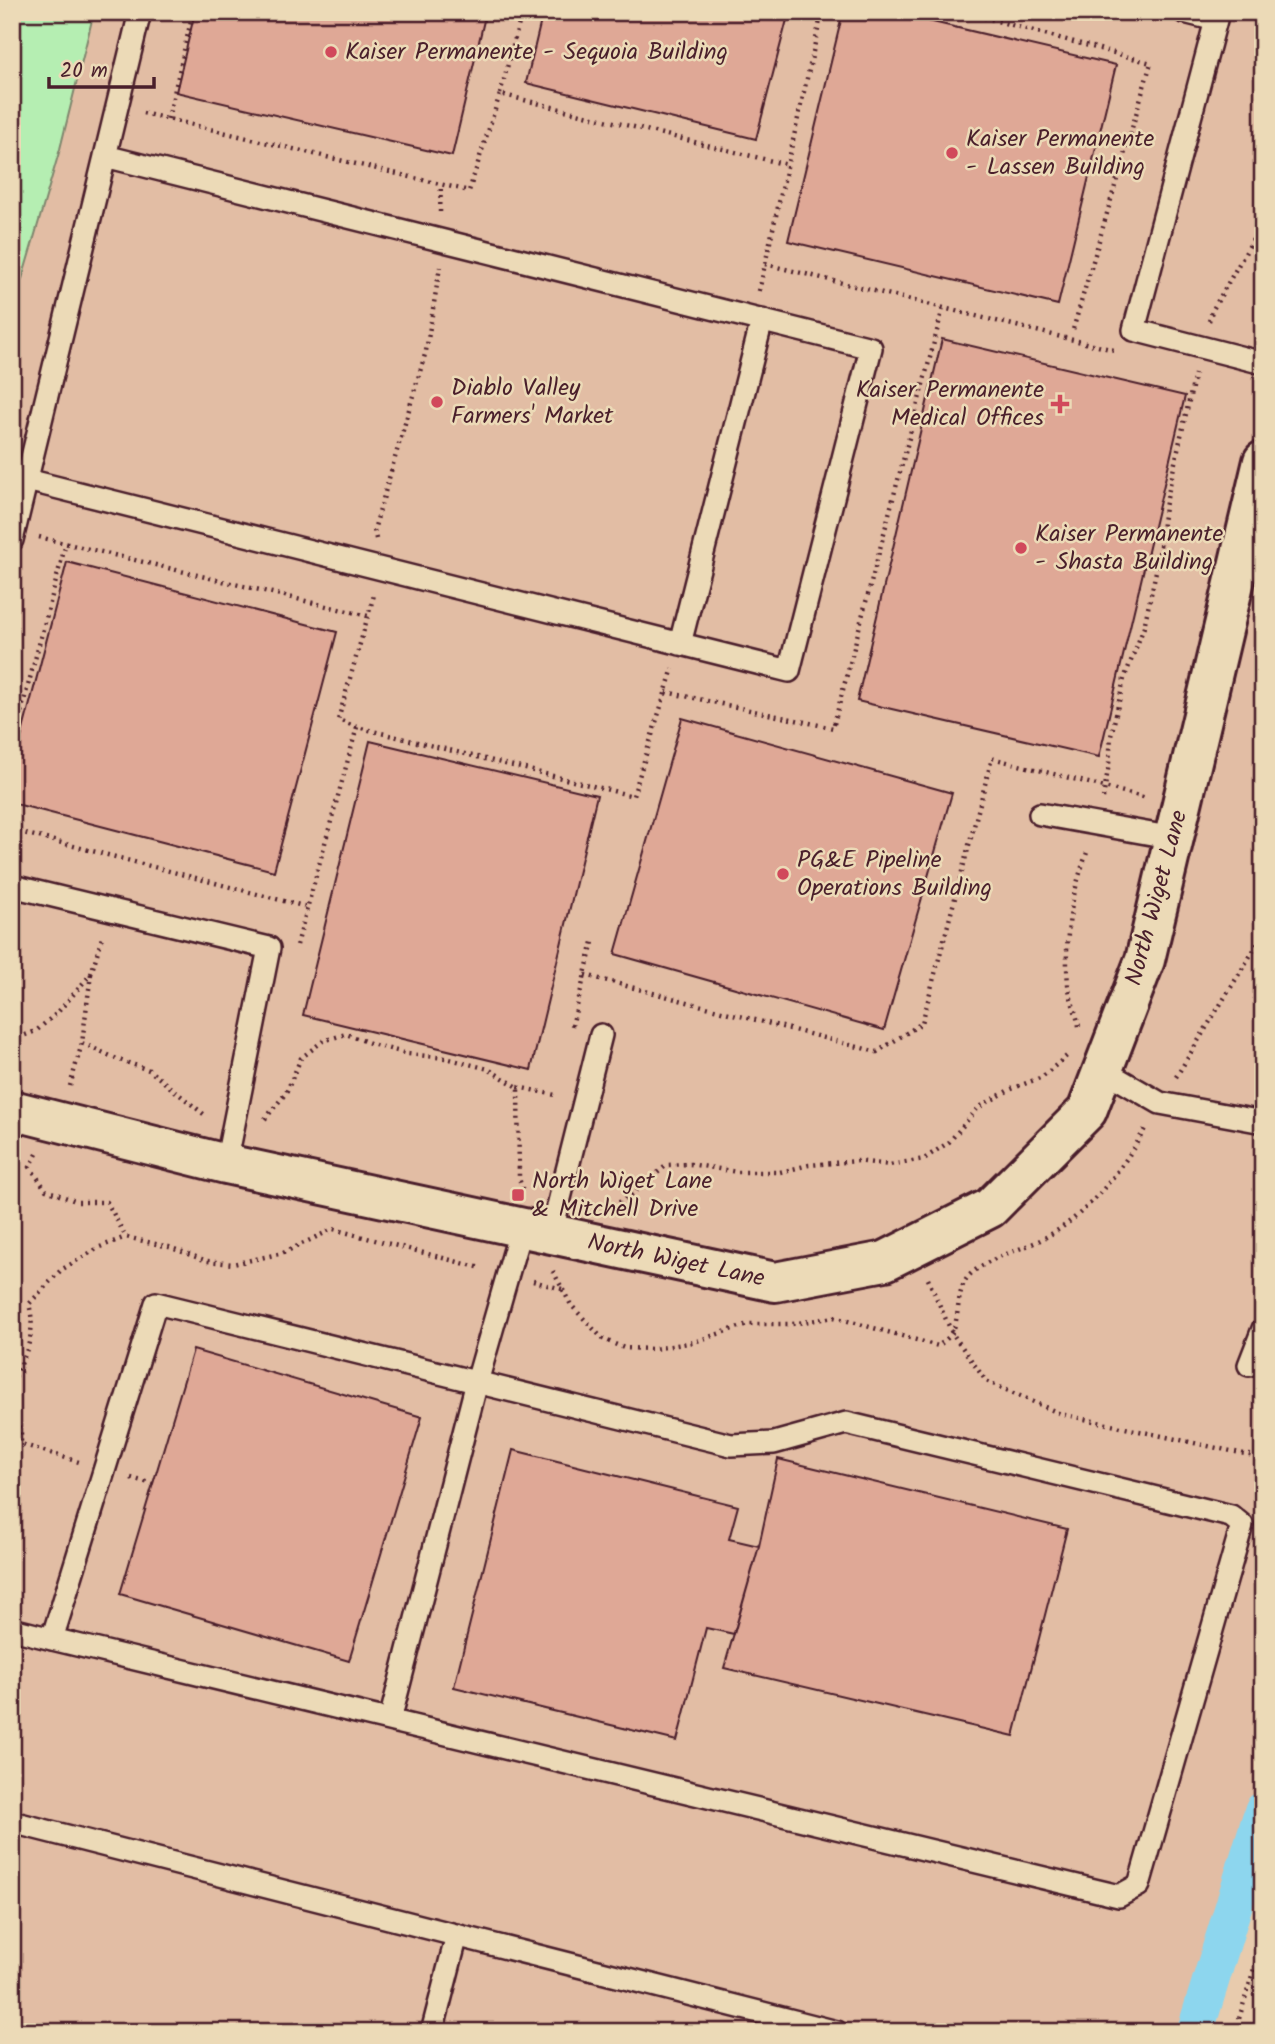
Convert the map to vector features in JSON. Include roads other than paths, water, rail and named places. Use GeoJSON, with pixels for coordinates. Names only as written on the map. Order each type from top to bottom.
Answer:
{"type":"FeatureCollection","features":[{"type":"Feature","properties":{"kind":"street","name":"North Wiget Lane"},"geometry":{"type":"LineString","coordinates":[[12,1110],[226,1164],[537,1217],[775,1282],[885,1261],[990,1209],[1087,1111],[1145,960],[1258,505],[1263,461]]}},
{"type":"Feature","properties":{"kind":"lane"},"geometry":{"type":"LineString","coordinates":[[13,535],[140,12]]}},
{"type":"Feature","properties":{"kind":"lane"},"geometry":{"type":"LineString","coordinates":[[1184,12],[1216,20],[1135,330],[1263,363]]}},
{"type":"Feature","properties":{"kind":"lane"},"geometry":{"type":"LineString","coordinates":[[27,480],[789,671],[868,361],[871,348],[105,156]]}},
{"type":"Feature","properties":{"kind":"lane"},"geometry":{"type":"LineString","coordinates":[[680,644],[757,319]]}},
{"type":"Feature","properties":{"kind":"lane"},"geometry":{"type":"LineString","coordinates":[[1040,814],[1098,825],[1178,822]]}},
{"type":"Feature","properties":{"kind":"lane"},"geometry":{"type":"LineString","coordinates":[[12,886],[270,948],[226,1164]]}},
{"type":"Feature","properties":{"kind":"lane"},"geometry":{"type":"LineString","coordinates":[[390,1720],[477,1382],[508,1275],[537,1217],[601,1035]]}},
{"type":"Feature","properties":{"kind":"lane"},"geometry":{"type":"LineString","coordinates":[[1103,1070],[1160,1103],[1263,1122]]}},
{"type":"Feature","properties":{"kind":"lane"},"geometry":{"type":"LineString","coordinates":[[12,1629],[52,1639],[1119,1896],[1139,1885],[1241,1525],[1231,1516],[846,1423],[774,1443],[731,1445],[156,1303],[52,1639]]}},
{"type":"Feature","properties":{"kind":"lane"},"geometry":{"type":"LineString","coordinates":[[1249,1366],[1263,1329]]}},
{"type":"Feature","properties":{"kind":"lane"},"geometry":{"type":"LineString","coordinates":[[12,1822],[837,2032]]}},
{"type":"Feature","properties":{"kind":"lane"},"geometry":{"type":"LineString","coordinates":[[432,2032],[457,1935]]}},
{"type":"Feature","properties":{"kind":"waterway"},"geometry":{"type":"LineString","coordinates":[[1195,2032],[1263,1810]]}},
{"type":"Feature","properties":{"kind":"place","name":"Kaiser Permanente - Sequoia Building"},"geometry":{"type":"Point","coordinates":[331,52]}},
{"type":"Feature","properties":{"kind":"place","name":"Kaiser Permanente - Lassen Building"},"geometry":{"type":"Point","coordinates":[952,153]}},
{"type":"Feature","properties":{"kind":"place","name":"Diablo Valley Farmers' Market"},"geometry":{"type":"Point","coordinates":[437,402]}},
{"type":"Feature","properties":{"kind":"place","name":"Kaiser Permanente Medical Offices"},"geometry":{"type":"Point","coordinates":[1060,404]}},
{"type":"Feature","properties":{"kind":"place","name":"Kaiser Permanente - Shasta Building"},"geometry":{"type":"Point","coordinates":[1021,548]}},
{"type":"Feature","properties":{"kind":"place","name":"PG&E Pipeline Operations Building"},"geometry":{"type":"Point","coordinates":[783,874]}},
{"type":"Feature","properties":{"kind":"place","name":"North Wiget Lane & Mitchell Drive"},"geometry":{"type":"Point","coordinates":[518,1195]}}]}
